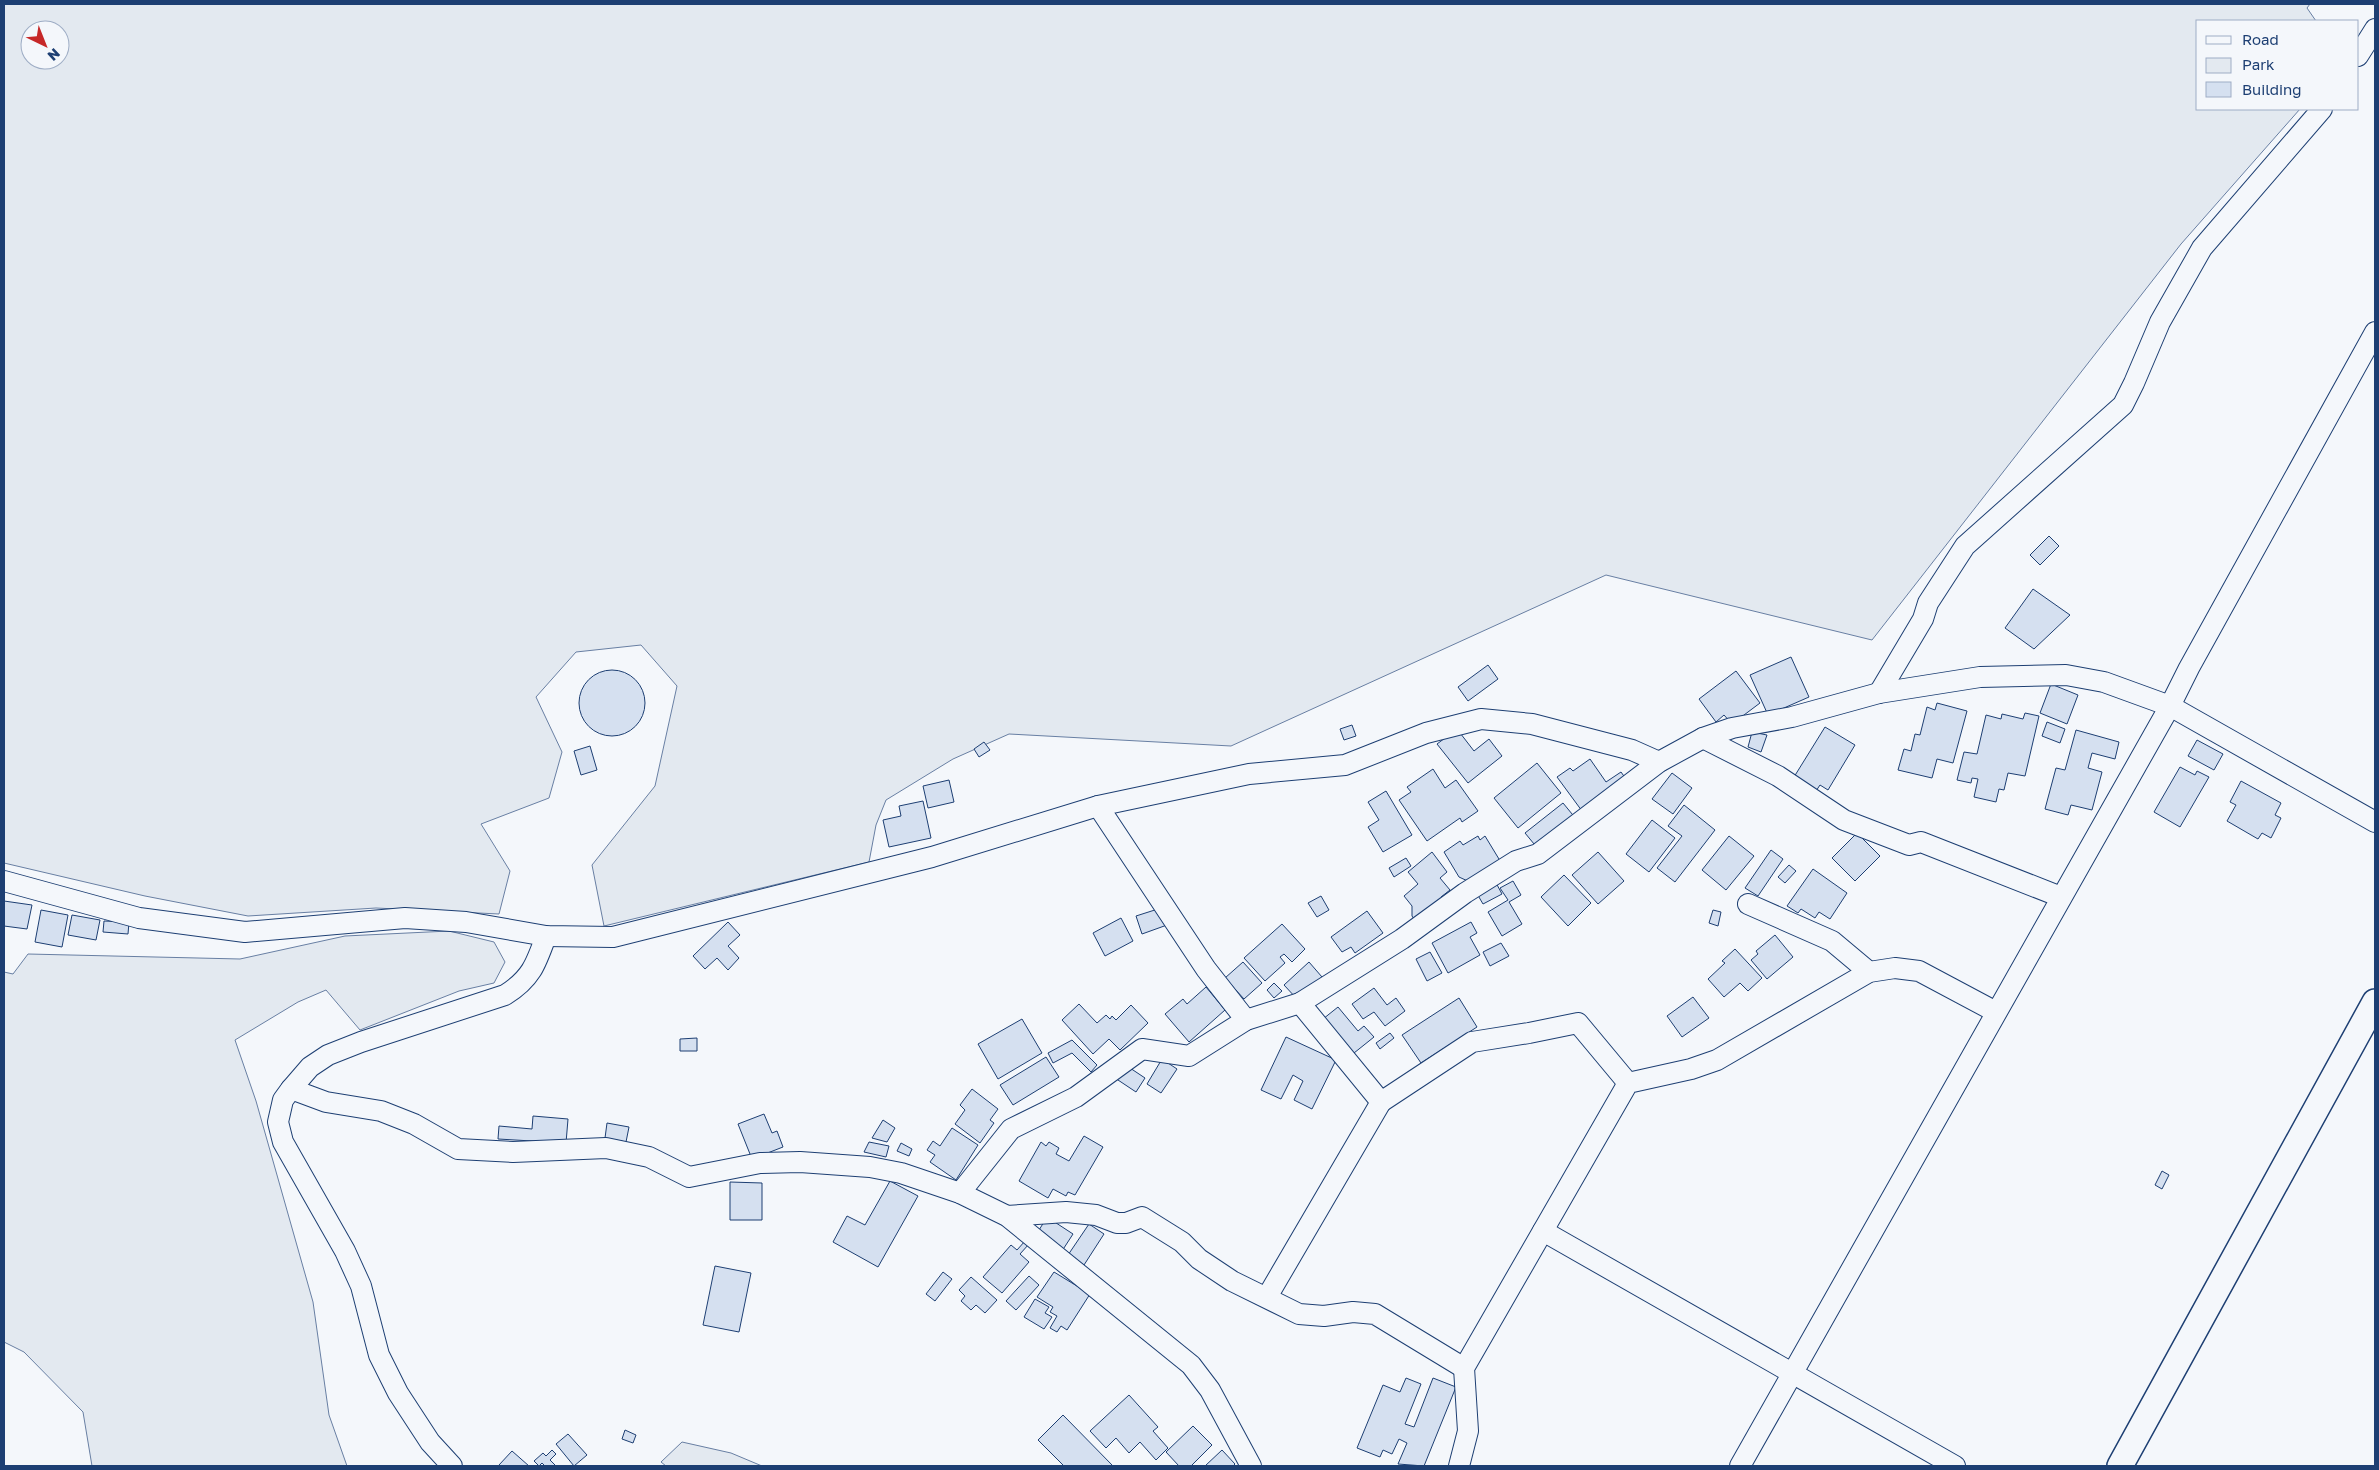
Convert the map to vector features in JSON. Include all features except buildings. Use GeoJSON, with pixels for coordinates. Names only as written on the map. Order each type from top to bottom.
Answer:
{"type":"FeatureCollection","features":[{"type":"Feature","properties":{"kind":"street"},"geometry":{"type":"LineString","coordinates":[[2359,54],[2375,29]]}},
{"type":"Feature","properties":{"kind":"street"},"geometry":{"type":"LineString","coordinates":[[1879,693],[1923,619],[1928,603],[1965,546],[2122,405],[2134,383],[2160,322],[2202,248],[2321,110]]}},
{"type":"Feature","properties":{"kind":"street"},"geometry":{"type":"LineString","coordinates":[[1740,1466],[2170,706],[2189,668],[2375,332]]}},
{"type":"Feature","properties":{"kind":"street"},"geometry":{"type":"LineString","coordinates":[[960,1193],[1011,1129],[1076,1097],[1142,1049],[1189,1056],[1246,1020],[1300,1003],[1402,939],[1472,889],[1516,861],[1538,854],[1659,762],[1703,738],[1732,728],[1792,717],[1879,693],[1980,677],[2066,675],[2104,682],[2170,706],[2375,822]]}},
{"type":"Feature","properties":{"kind":"street"},"geometry":{"type":"LineString","coordinates":[[4,881],[31,890],[139,918],[245,932],[405,918],[466,922],[546,936],[613,938],[932,857],[1098,806],[1249,774],[1345,765],[1426,732],[1482,719],[1532,724],[1632,750],[1659,762]]}},
{"type":"Feature","properties":{"kind":"street"},"geometry":{"type":"LineString","coordinates":[[1703,738],[1778,776],[1844,820],[1909,845],[1921,842],[2061,898]]}},
{"type":"Feature","properties":{"kind":"street"},"geometry":{"type":"LineString","coordinates":[[1098,806],[1206,968],[1246,1020]]}},
{"type":"Feature","properties":{"kind":"street"},"geometry":{"type":"LineString","coordinates":[[1748,904],[1832,941],[1869,972]]}},
{"type":"Feature","properties":{"kind":"street"},"geometry":{"type":"LineString","coordinates":[[452,1466],[430,1442],[398,1393],[379,1354],[361,1286],[345,1251],[282,1142],[278,1122],[283,1100],[310,1067],[328,1055],[361,1042],[505,995],[519,986],[535,967],[546,936]]}},
{"type":"Feature","properties":{"kind":"street"},"geometry":{"type":"LineString","coordinates":[[1459,1466],[1468,1431],[1464,1368],[1628,1083],[1691,1069],[1717,1060],[1869,972],[1895,968],[1919,971],[1996,1012]]}},
{"type":"Feature","properties":{"kind":"street"},"geometry":{"type":"LineString","coordinates":[[2120,1466],[2375,1002]]}},
{"type":"Feature","properties":{"kind":"street"},"geometry":{"type":"LineString","coordinates":[[1300,1003],[1381,1102]]}},
{"type":"Feature","properties":{"kind":"street"},"geometry":{"type":"LineString","coordinates":[[1267,1296],[1381,1102],[1472,1042],[1529,1034],[1578,1023],[1628,1083]]}},
{"type":"Feature","properties":{"kind":"street"},"geometry":{"type":"LineString","coordinates":[[291,1089],[326,1102],[381,1111],[414,1124],[458,1149],[513,1152],[606,1148],[649,1157],[689,1177],[760,1162],[800,1162],[870,1167],[901,1173],[960,1193],[1007,1216],[1191,1365],[1210,1390],[1251,1466]]}},
{"type":"Feature","properties":{"kind":"street"},"geometry":{"type":"LineString","coordinates":[[1007,1216],[1066,1212],[1096,1215],[1126,1224],[1142,1217],[1182,1242],[1199,1259],[1232,1281],[1267,1296],[1299,1314],[1324,1316],[1354,1312],[1375,1314],[1464,1368]]}},
{"type":"Feature","properties":{"kind":"street"},"geometry":{"type":"LineString","coordinates":[[1543,1231],[1955,1466]]}},
{"type":"Feature","properties":{"kind":"green space"},"geometry":{"type":"Polygon","coordinates":[[[4,4],[2310,4],[2307,8],[2315,20],[2196,20],[2196,110],[2299,110],[2181,244],[1872,640],[1606,575],[1231,746],[1009,734],[953,759],[886,800],[876,825],[869,862],[604,926],[592,865],[655,786],[677,686],[641,645],[576,652],[536,697],[562,752],[549,798],[481,824],[510,871],[499,914],[376,908],[248,916],[145,896],[4,863],[4,4]]]}},
{"type":"Feature","properties":{"kind":"green space"},"geometry":{"type":"Polygon","coordinates":[[[449,931],[494,942],[505,962],[494,983],[459,991],[360,1030],[326,990],[298,1002],[235,1040],[256,1101],[313,1302],[329,1415],[347,1466],[92,1466],[83,1412],[24,1352],[4,1342],[4,972],[13,974],[28,954],[240,959],[345,936],[449,931]]]}},
{"type":"Feature","properties":{"kind":"green space"},"geometry":{"type":"Polygon","coordinates":[[[682,1442],[731,1453],[762,1466],[666,1466],[661,1462],[682,1442]]]}}]}
